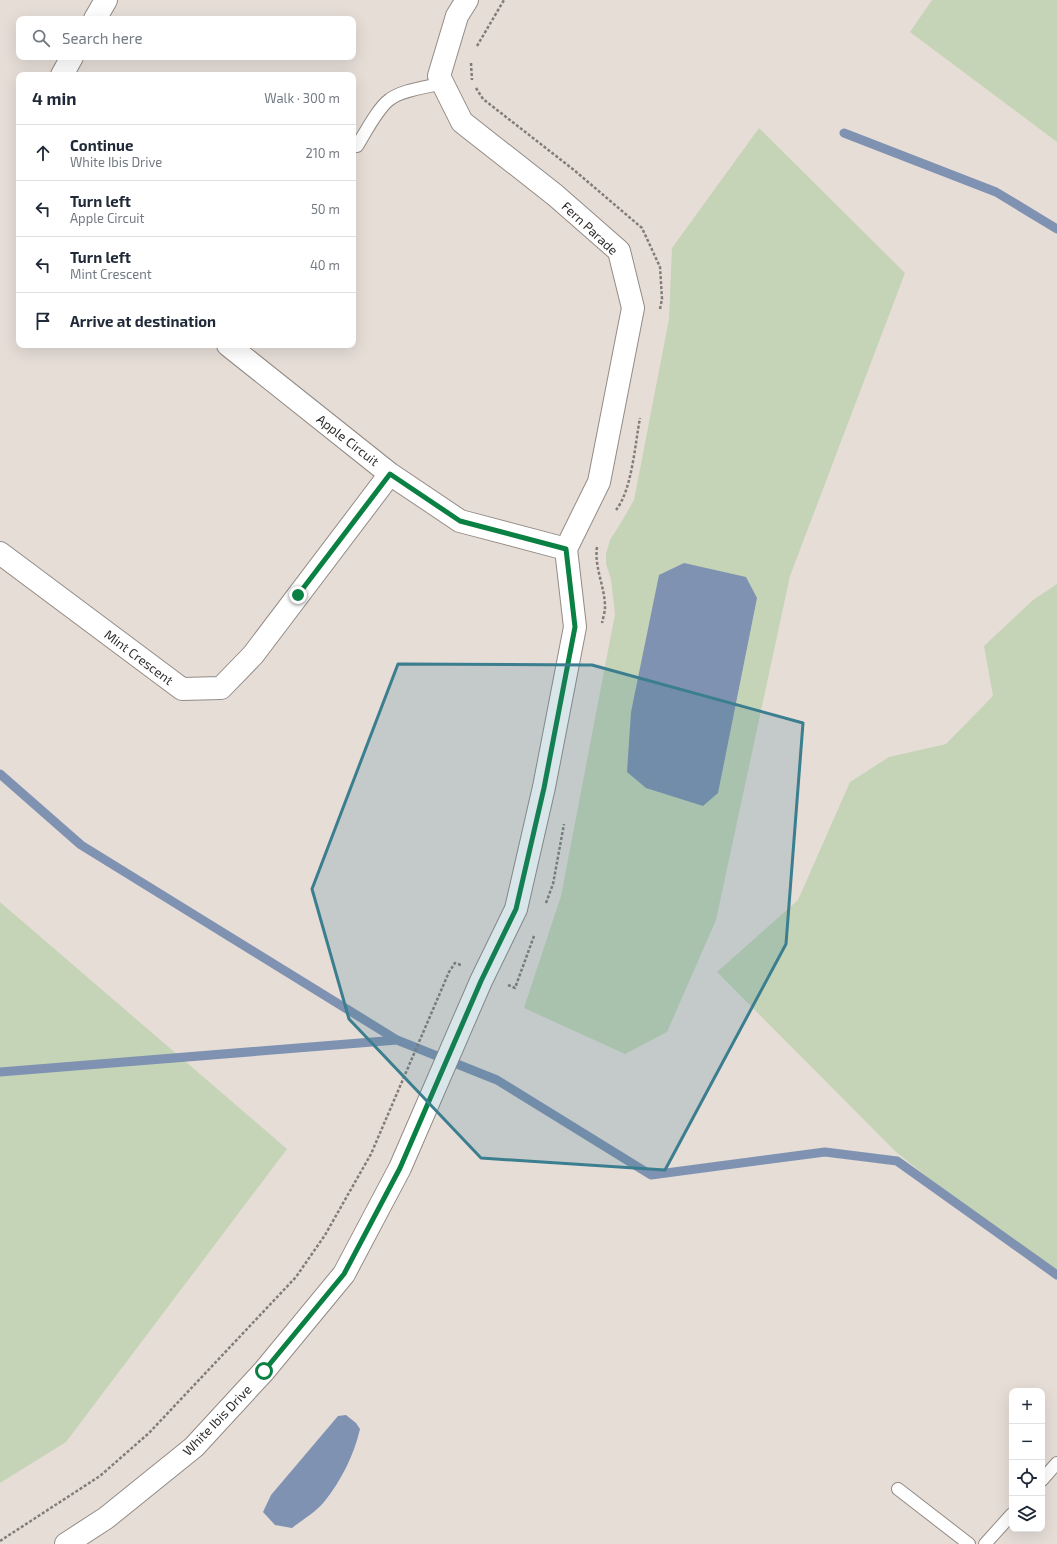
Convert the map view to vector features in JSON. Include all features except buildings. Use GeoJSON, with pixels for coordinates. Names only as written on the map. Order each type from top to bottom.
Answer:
{"type":"FeatureCollection","features":[{"type":"Feature","properties":{"kind":"street"},"geometry":{"type":"LineString","coordinates":[[96,16],[106,0]]}},
{"type":"Feature","properties":{"kind":"street","name":"Fern Parade"},"geometry":{"type":"LineString","coordinates":[[467,0],[457,16],[440,76],[462,122],[555,195],[619,251],[633,308],[599,482],[566,549]]}},
{"type":"Feature","properties":{"kind":"street"},"geometry":{"type":"LineString","coordinates":[[64,72],[70,60]]}},
{"type":"Feature","properties":{"kind":"street","name":"Apple Circuit"},"geometry":{"type":"LineString","coordinates":[[232,348],[390,474],[460,521],[566,549]]}},
{"type":"Feature","properties":{"kind":"street","name":"Mint Crescent"},"geometry":{"type":"LineString","coordinates":[[0,553],[182,689],[221,688],[252,655],[390,474]]}},
{"type":"Feature","properties":{"kind":"street","name":"White Ibis Drive"},"geometry":{"type":"LineString","coordinates":[[66,1544],[106,1518],[194,1447],[264,1371],[344,1274],[400,1168],[481,981],[516,909],[544,788],[575,627],[566,549]]}},
{"type":"Feature","properties":{"kind":"lane"},"geometry":{"type":"LineString","coordinates":[[358,146],[382,107],[390,99],[402,94],[443,83]]}},
{"type":"Feature","properties":{"kind":"lane"},"geometry":{"type":"LineString","coordinates":[[1045,1477],[1057,1463]]}},
{"type":"Feature","properties":{"kind":"lane"},"geometry":{"type":"LineString","coordinates":[[898,1489],[969,1544]]}},
{"type":"Feature","properties":{"kind":"lane"},"geometry":{"type":"LineString","coordinates":[[985,1544],[1009,1517]]}},
{"type":"Feature","properties":{"kind":"path"},"geometry":{"type":"LineString","coordinates":[[0,1541],[100,1476],[149,1433],[296,1277],[325,1235],[371,1154],[449,972]]}},
{"type":"Feature","properties":{"kind":"highlighted area"},"geometry":{"type":"Polygon","coordinates":[[[398,664],[592,665],[803,723],[786,944],[665,1170],[481,1158],[349,1019],[312,889],[398,664]]]}},
{"type":"Feature","properties":{"kind":"green space"},"geometry":{"type":"Polygon","coordinates":[[[932,0],[1057,0],[1057,142],[910,32],[932,0]]]}},
{"type":"Feature","properties":{"kind":"green space"},"geometry":{"type":"Polygon","coordinates":[[[759,128],[905,273],[790,576],[716,920],[667,1032],[625,1054],[524,1008],[561,896],[615,614],[611,579],[606,564],[606,554],[610,540],[634,500],[669,319],[672,248],[759,128]]]}},
{"type":"Feature","properties":{"kind":"green space"},"geometry":{"type":"Polygon","coordinates":[[[1057,584],[1057,1280],[896,1152],[717,972],[798,900],[850,782],[889,757],[946,744],[993,696],[984,646],[1033,600],[1057,584]]]}},
{"type":"Feature","properties":{"kind":"green space"},"geometry":{"type":"Polygon","coordinates":[[[0,902],[287,1149],[66,1442],[0,1483],[0,902]]]}},
{"type":"Feature","properties":{"kind":"water"},"geometry":{"type":"Polygon","coordinates":[[[684,563],[746,577],[757,598],[718,793],[703,806],[646,788],[627,772],[631,712],[659,575],[684,563]]]}},
{"type":"Feature","properties":{"kind":"water"},"geometry":{"type":"Polygon","coordinates":[[[346,1415],[356,1423],[360,1429],[350,1458],[336,1485],[321,1506],[292,1528],[275,1525],[263,1512],[271,1495],[338,1416],[346,1415]]]}},
{"type":"Feature","properties":{"kind":"waterway"},"geometry":{"type":"LineString","coordinates":[[844,133],[996,192],[1057,229]]}},
{"type":"Feature","properties":{"kind":"waterway"},"geometry":{"type":"LineString","coordinates":[[0,774],[81,845],[397,1040],[497,1080],[651,1175],[825,1152],[897,1161],[1057,1275]]}},
{"type":"Feature","properties":{"kind":"waterway"},"geometry":{"type":"LineString","coordinates":[[0,1072],[397,1040]]}},
{"type":"Feature","properties":{"kind":"route"},"geometry":{"type":"LineString","coordinates":[[264,1371],[344,1274],[400,1168],[481,981],[516,909],[544,788],[575,627],[566,549],[460,521],[390,474],[298,595]]}}]}
